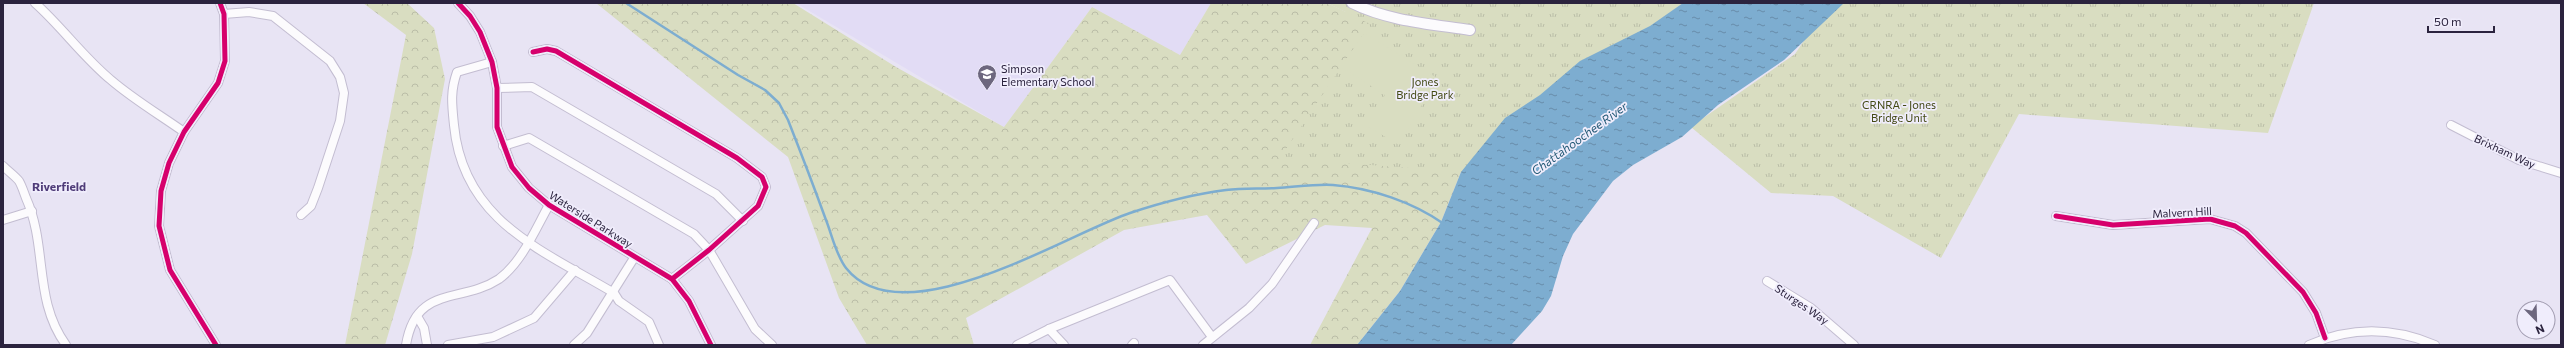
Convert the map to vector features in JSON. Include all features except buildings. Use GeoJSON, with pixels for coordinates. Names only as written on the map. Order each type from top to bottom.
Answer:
{"type":"FeatureCollection","features":[{"type":"Feature","properties":{"kind":"street"},"geometry":{"type":"LineString","coordinates":[[35,3],[50,16],[82,54],[112,81],[184,132]]}},
{"type":"Feature","properties":{"kind":"street"},"geometry":{"type":"LineString","coordinates":[[216,345],[170,270],[159,226],[161,191],[168,163],[184,132],[204,105],[220,76],[225,61],[224,14],[220,3]]}},
{"type":"Feature","properties":{"kind":"street","name":"Waterside Parkway"},"geometry":{"type":"LineString","coordinates":[[458,3],[470,16],[480,32],[492,62],[497,88],[497,127],[512,167],[529,188],[549,205],[634,258],[672,279],[689,301],[711,345]]}},
{"type":"Feature","properties":{"kind":"street"},"geometry":{"type":"LineString","coordinates":[[1352,3],[1363,8],[1408,20],[1470,30]]}},
{"type":"Feature","properties":{"kind":"street"},"geometry":{"type":"LineString","coordinates":[[224,14],[249,12],[273,16],[330,61],[340,77],[344,93],[340,121],[311,206],[301,215]]}},
{"type":"Feature","properties":{"kind":"street"},"geometry":{"type":"LineString","coordinates":[[533,52],[547,49],[556,51],[737,158],[762,177],[766,187],[758,206],[709,250],[672,279]]}},
{"type":"Feature","properties":{"kind":"street"},"geometry":{"type":"LineString","coordinates":[[492,62],[457,72],[451,89],[456,146],[467,176],[486,207],[507,228],[614,293],[619,300],[649,322],[659,345]]}},
{"type":"Feature","properties":{"kind":"street"},"geometry":{"type":"LineString","coordinates":[[497,88],[532,87],[716,194],[743,221]]}},
{"type":"Feature","properties":{"kind":"street","name":"Brixham Way"},"geometry":{"type":"LineString","coordinates":[[2451,125],[2519,160],[2561,173]]}},
{"type":"Feature","properties":{"kind":"street"},"geometry":{"type":"LineString","coordinates":[[503,146],[529,138],[544,145],[694,234],[709,250],[755,329],[772,345]]}},
{"type":"Feature","properties":{"kind":"street"},"geometry":{"type":"LineString","coordinates":[[3,166],[19,181],[32,211],[38,234],[44,297],[54,328],[66,345]]}},
{"type":"Feature","properties":{"kind":"street"},"geometry":{"type":"LineString","coordinates":[[406,345],[417,316],[432,301],[480,288],[499,278],[513,265],[549,205]]}},
{"type":"Feature","properties":{"kind":"street"},"geometry":{"type":"LineString","coordinates":[[3,220],[32,211]]}},
{"type":"Feature","properties":{"kind":"street","name":"Malvern Hill"},"geometry":{"type":"LineString","coordinates":[[2056,216],[2113,225],[2210,219],[2235,226],[2246,234],[2303,292],[2316,313],[2325,338]]}},
{"type":"Feature","properties":{"kind":"street"},"geometry":{"type":"LineString","coordinates":[[1203,345],[1212,336],[1249,308],[1272,284],[1314,223]]}},
{"type":"Feature","properties":{"kind":"street"},"geometry":{"type":"LineString","coordinates":[[574,345],[587,333],[614,293],[634,258]]}},
{"type":"Feature","properties":{"kind":"street"},"geometry":{"type":"LineString","coordinates":[[448,345],[493,337],[534,318],[575,270]]}},
{"type":"Feature","properties":{"kind":"street"},"geometry":{"type":"LineString","coordinates":[[1017,345],[1049,329],[1170,280],[1212,336]]}},
{"type":"Feature","properties":{"kind":"street","name":"Sturges Way"},"geometry":{"type":"LineString","coordinates":[[1767,281],[1818,313],[1854,345]]}},
{"type":"Feature","properties":{"kind":"street"},"geometry":{"type":"LineString","coordinates":[[417,316],[424,328],[427,345]]}},
{"type":"Feature","properties":{"kind":"street"},"geometry":{"type":"LineString","coordinates":[[1049,329],[1064,345]]}},
{"type":"Feature","properties":{"kind":"street"},"geometry":{"type":"LineString","coordinates":[[2308,345],[2325,338],[2346,333],[2377,331],[2396,333],[2435,345]]}},
{"type":"Feature","properties":{"kind":"shaded area","name":"Simpson Elementary School"},"geometry":{"type":"Polygon","coordinates":[[[796,3],[1211,3],[1180,55],[1092,7],[1004,127],[796,3]]]}},
{"type":"Feature","properties":{"kind":"green space"},"geometry":{"type":"Polygon","coordinates":[[[363,3],[407,3],[434,28],[445,79],[412,254],[385,345],[345,345],[406,35],[363,3]]]}},
{"type":"Feature","properties":{"kind":"green space"},"geometry":{"type":"Polygon","coordinates":[[[596,3],[793,3],[896,67],[1004,127],[1092,7],[1180,55],[1211,3],[1327,3],[1346,12],[1683,3],[1461,172],[1441,222],[1400,291],[1357,345],[1310,345],[1372,228],[1325,225],[1246,264],[1207,215],[1124,230],[966,318],[974,345],[867,345],[839,298],[788,157],[596,3]]]}},
{"type":"Feature","properties":{"kind":"green space","name":"Jones Bridge Park"},"geometry":{"type":"Polygon","coordinates":[[[1327,3],[1683,3],[1650,26],[1580,61],[1540,95],[1505,118],[1461,172],[1280,158],[1370,24],[1327,3]]]}},
{"type":"Feature","properties":{"kind":"green space","name":"CRNRA - Jones Bridge Unit"},"geometry":{"type":"Polygon","coordinates":[[[1829,3],[2314,3],[2268,133],[2019,114],[1941,258],[1833,196],[1771,193],[1686,123],[1699,121],[1795,54],[1829,3]]]}},
{"type":"Feature","properties":{"kind":"green space"},"geometry":{"type":"Polygon","coordinates":[[[1364,33],[1437,78],[1399,145],[1367,126],[1385,95],[1341,67],[1364,33]]]}},
{"type":"Feature","properties":{"kind":"water","name":"Chattahoochee River"},"geometry":{"type":"Polygon","coordinates":[[[1683,3],[1844,3],[1784,60],[1718,105],[1682,137],[1633,165],[1613,181],[1573,234],[1563,256],[1551,296],[1542,311],[1511,345],[1357,345],[1400,291],[1441,222],[1461,172],[1505,118],[1540,95],[1580,61],[1650,26],[1683,3]]]}},
{"type":"Feature","properties":{"kind":"waterway"},"geometry":{"type":"LineString","coordinates":[[626,3],[738,75],[765,90],[779,103],[788,120],[834,245],[843,263],[846,268],[872,287],[905,292],[944,287],[985,275],[1130,213],[1177,199],[1226,190],[1319,185],[1333,185],[1362,189],[1391,197],[1419,209],[1444,224]]}},
{"type":"Feature","properties":{"kind":"cycle path"},"geometry":{"type":"LineString","coordinates":[[216,345],[170,270],[159,226],[161,191],[169,163],[184,132],[218,83],[225,61],[224,14],[220,3]]}},
{"type":"Feature","properties":{"kind":"cycle path"},"geometry":{"type":"LineString","coordinates":[[458,3],[470,16],[480,32],[492,62],[497,88],[497,127],[512,167],[529,188],[549,205],[672,279],[689,301],[711,345]]}},
{"type":"Feature","properties":{"kind":"cycle path"},"geometry":{"type":"LineString","coordinates":[[533,52],[547,49],[556,51],[737,158],[762,177],[766,187],[758,206],[709,250],[672,279]]}},
{"type":"Feature","properties":{"kind":"cycle path"},"geometry":{"type":"LineString","coordinates":[[2056,216],[2113,225],[2210,219],[2235,226],[2246,233],[2303,292],[2316,313],[2325,338]]}},
{"type":"Feature","properties":{"kind":"place","name":"Simpson Elementary School"},"geometry":{"type":"Point","coordinates":[987,91]}},
{"type":"Feature","properties":{"kind":"district","name":"Riverfield"},"geometry":{"type":"Point","coordinates":[59,186]}}]}
